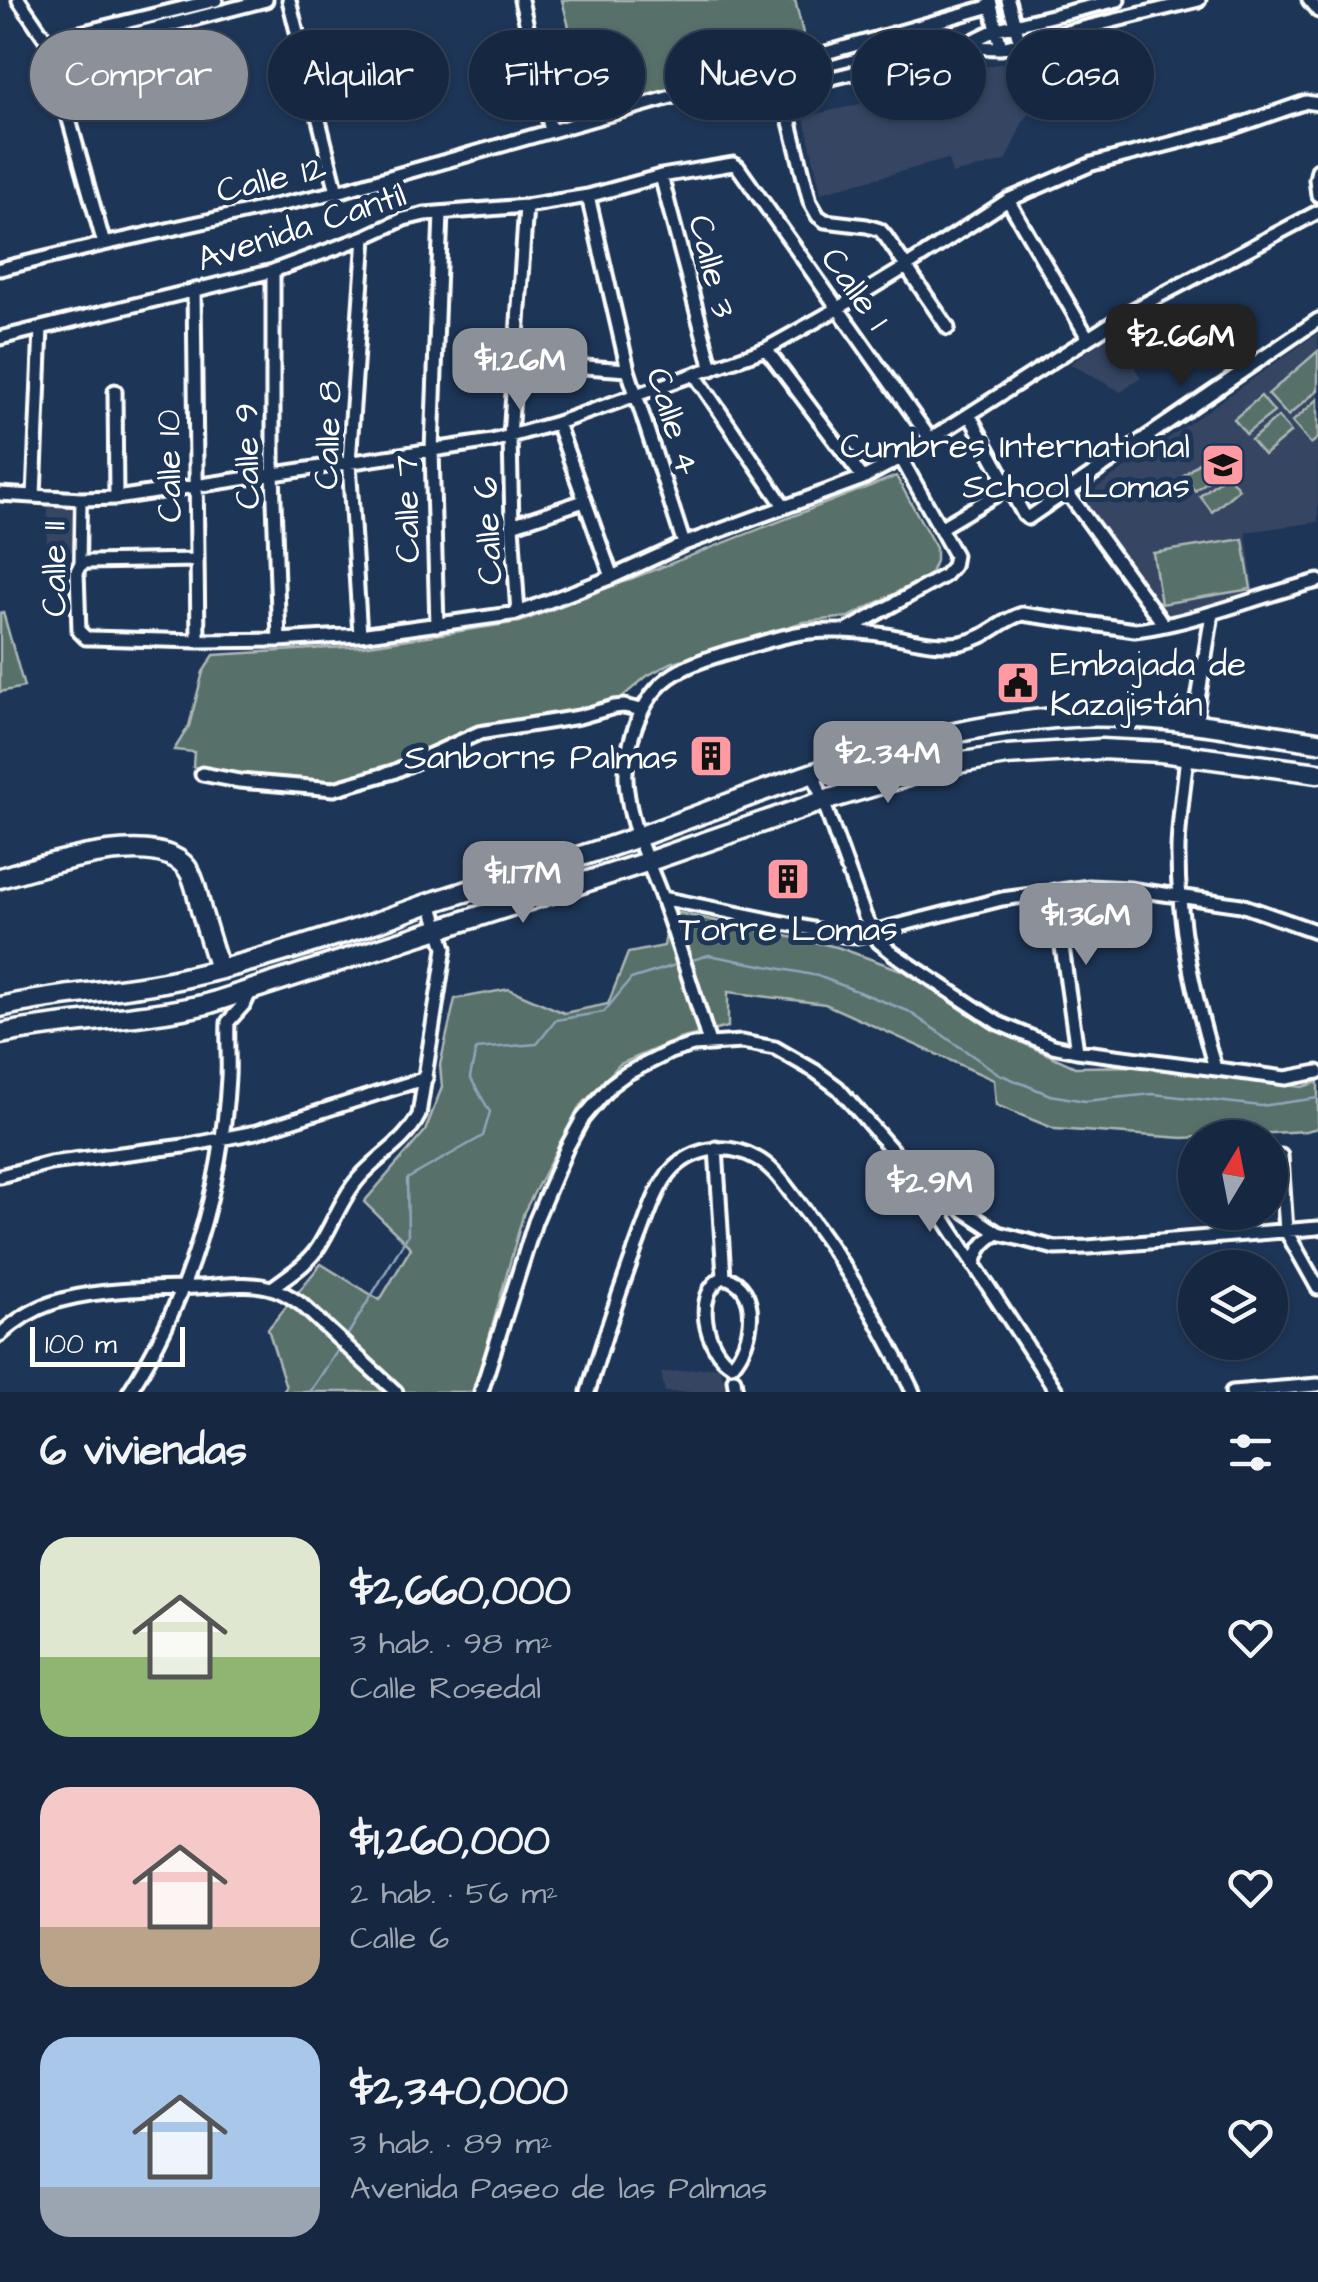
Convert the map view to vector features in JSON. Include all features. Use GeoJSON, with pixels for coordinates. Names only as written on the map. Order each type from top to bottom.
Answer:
{"type":"FeatureCollection","features":[{"type":"Feature","properties":{"kind":"main road"},"geometry":{"type":"LineString","coordinates":[[0,1019],[0,1006],[198,975],[349,931],[638,837],[813,774],[947,733],[1092,716],[1165,720],[1318,742]]}},
{"type":"Feature","properties":{"kind":"main road"},"geometry":{"type":"LineString","coordinates":[[1161,752],[1168,732],[1165,720]]}},
{"type":"Feature","properties":{"kind":"main road"},"geometry":{"type":"LineString","coordinates":[[1203,725],[1207,758]]}},
{"type":"Feature","properties":{"kind":"main road"},"geometry":{"type":"LineString","coordinates":[[0,1034],[134,1018],[207,1004],[823,801],[946,765],[1007,754],[1068,750],[1161,752],[1318,773]]}},
{"type":"Feature","properties":{"kind":"main road"},"geometry":{"type":"LineString","coordinates":[[0,878],[113,852],[150,850],[171,854],[191,874],[220,969]]}},
{"type":"Feature","properties":{"kind":"main road"},"geometry":{"type":"LineString","coordinates":[[242,963],[252,975],[251,990]]}},
{"type":"Feature","properties":{"kind":"main road"},"geometry":{"type":"LineString","coordinates":[[198,975],[199,990],[207,1004]]}},
{"type":"Feature","properties":{"kind":"street"},"geometry":{"type":"LineString","coordinates":[[19,0],[39,30]]}},
{"type":"Feature","properties":{"kind":"street"},"geometry":{"type":"LineString","coordinates":[[92,30],[216,0]]}},
{"type":"Feature","properties":{"kind":"street"},"geometry":{"type":"LineString","coordinates":[[151,30],[266,0]]}},
{"type":"Feature","properties":{"kind":"street"},"geometry":{"type":"LineString","coordinates":[[289,0],[337,192]]}},
{"type":"Feature","properties":{"kind":"street"},"geometry":{"type":"LineString","coordinates":[[521,0],[551,130]]}},
{"type":"Feature","properties":{"kind":"street"},"geometry":{"type":"LineString","coordinates":[[986,34],[1118,0]]}},
{"type":"Feature","properties":{"kind":"street"},"geometry":{"type":"LineString","coordinates":[[1074,30],[1200,0]]}},
{"type":"Feature","properties":{"kind":"street"},"geometry":{"type":"LineString","coordinates":[[1309,0],[1318,11]]}},
{"type":"Feature","properties":{"kind":"street"},"geometry":{"type":"LineString","coordinates":[[1009,2],[1016,30]]}},
{"type":"Feature","properties":{"kind":"street"},"geometry":{"type":"LineString","coordinates":[[990,3],[1001,48]]}},
{"type":"Feature","properties":{"kind":"street","name":"Calle 12"},"geometry":{"type":"LineString","coordinates":[[0,269],[337,192],[990,3]]}},
{"type":"Feature","properties":{"kind":"street"},"geometry":{"type":"LineString","coordinates":[[986,48],[1006,47]]}},
{"type":"Feature","properties":{"kind":"street"},"geometry":{"type":"LineString","coordinates":[[852,73],[800,86],[788,106],[813,210],[825,221],[880,230],[948,328]]}},
{"type":"Feature","properties":{"kind":"street"},"geometry":{"type":"LineString","coordinates":[[0,494],[116,498],[510,437],[712,370],[766,348],[906,267],[1008,200],[1092,164],[1228,129],[1306,102],[1318,104]]}},
{"type":"Feature","properties":{"kind":"street"},"geometry":{"type":"LineString","coordinates":[[69,120],[104,244]]}},
{"type":"Feature","properties":{"kind":"street","name":"Avenida Cantíl"},"geometry":{"type":"LineString","coordinates":[[0,338],[272,272],[425,214],[526,206],[588,196],[727,163],[738,166]]}},
{"type":"Feature","properties":{"kind":"street","name":"Calle 1"},"geometry":{"type":"LineString","coordinates":[[738,166],[931,440]]}},
{"type":"Feature","properties":{"kind":"street"},"geometry":{"type":"LineString","coordinates":[[1318,170],[1318,195]]}},
{"type":"Feature","properties":{"kind":"street","name":"Calle 3"},"geometry":{"type":"LineString","coordinates":[[662,176],[712,370]]}},
{"type":"Feature","properties":{"kind":"street","name":"Calle 4"},"geometry":{"type":"LineString","coordinates":[[588,196],[628,370],[684,544]]}},
{"type":"Feature","properties":{"kind":"street"},"geometry":{"type":"LineString","coordinates":[[1008,200],[1088,338]]}},
{"type":"Feature","properties":{"kind":"street","name":"Calle 6"},"geometry":{"type":"LineString","coordinates":[[518,613],[510,437],[526,206]]}},
{"type":"Feature","properties":{"kind":"street"},"geometry":{"type":"LineString","coordinates":[[198,641],[360,635],[518,613],[612,577],[684,544],[863,478],[970,416],[1131,311],[1318,212]]}},
{"type":"Feature","properties":{"kind":"street","name":"Calle 7"},"geometry":{"type":"LineString","coordinates":[[437,625],[432,450],[442,213]]}},
{"type":"Feature","properties":{"kind":"street","name":"Calle 8"},"geometry":{"type":"LineString","coordinates":[[360,635],[350,462],[365,237]]}},
{"type":"Feature","properties":{"kind":"street","name":"Calle 9"},"geometry":{"type":"LineString","coordinates":[[272,272],[279,640]]}},
{"type":"Feature","properties":{"kind":"street","name":"Calle 10"},"geometry":{"type":"LineString","coordinates":[[194,290],[198,641]]}},
{"type":"Feature","properties":{"kind":"street"},"geometry":{"type":"LineString","coordinates":[[970,416],[1028,518],[1318,320]]}},
{"type":"Feature","properties":{"kind":"street"},"geometry":{"type":"LineString","coordinates":[[34,496],[41,328]]}},
{"type":"Feature","properties":{"kind":"street"},"geometry":{"type":"LineString","coordinates":[[766,348],[863,478]]}},
{"type":"Feature","properties":{"kind":"street"},"geometry":{"type":"LineString","coordinates":[[514,362],[628,370]]}},
{"type":"Feature","properties":{"kind":"street"},"geometry":{"type":"LineString","coordinates":[[695,375],[784,506]]}},
{"type":"Feature","properties":{"kind":"street"},"geometry":{"type":"LineString","coordinates":[[115,391],[116,498]]}},
{"type":"Feature","properties":{"kind":"street"},"geometry":{"type":"LineString","coordinates":[[557,423],[612,577]]}},
{"type":"Feature","properties":{"kind":"street"},"geometry":{"type":"LineString","coordinates":[[848,630],[944,576],[952,566],[955,555],[901,458]]}},
{"type":"Feature","properties":{"kind":"street"},"geometry":{"type":"LineString","coordinates":[[940,528],[1009,486]]}},
{"type":"Feature","properties":{"kind":"street"},"geometry":{"type":"LineString","coordinates":[[1068,492],[1164,625]]}},
{"type":"Feature","properties":{"kind":"street","name":"Calle 11"},"geometry":{"type":"LineString","coordinates":[[81,498],[80,564],[76,571],[78,631],[86,638],[198,641]]}},
{"type":"Feature","properties":{"kind":"street"},"geometry":{"type":"LineString","coordinates":[[512,525],[584,501]]}},
{"type":"Feature","properties":{"kind":"street"},"geometry":{"type":"LineString","coordinates":[[80,564],[197,560]]}},
{"type":"Feature","properties":{"kind":"street"},"geometry":{"type":"LineString","coordinates":[[709,1043],[628,798],[626,771],[641,710],[647,698],[676,672],[706,658],[804,632],[848,630],[938,644],[961,643],[983,637],[1022,614],[1135,630],[1212,614],[1318,581]]}},
{"type":"Feature","properties":{"kind":"street"},"geometry":{"type":"LineString","coordinates":[[1203,725],[1212,614]]}},
{"type":"Feature","properties":{"kind":"street"},"geometry":{"type":"LineString","coordinates":[[202,774],[334,790],[393,772],[479,733],[580,717],[614,707],[641,710]]}},
{"type":"Feature","properties":{"kind":"street"},"geometry":{"type":"LineString","coordinates":[[1187,755],[1178,845],[1179,895],[1193,991],[1215,1068]]}},
{"type":"Feature","properties":{"kind":"street"},"geometry":{"type":"LineString","coordinates":[[813,774],[873,933],[894,954],[998,1023],[1053,1046],[1077,1051],[1286,1078],[1318,1072]]}},
{"type":"Feature","properties":{"kind":"street"},"geometry":{"type":"LineString","coordinates":[[662,898],[842,936],[873,933],[968,906],[1089,887],[1241,905],[1318,932]]}},
{"type":"Feature","properties":{"kind":"street"},"geometry":{"type":"LineString","coordinates":[[1054,891],[1077,1051]]}},
{"type":"Feature","properties":{"kind":"street"},"geometry":{"type":"LineString","coordinates":[[272,1288],[318,1249],[360,1177],[412,1129],[419,1115],[446,948],[431,902]]}},
{"type":"Feature","properties":{"kind":"street"},"geometry":{"type":"LineString","coordinates":[[129,1392],[184,1288],[221,1140],[228,1074],[228,1022],[251,990]]}},
{"type":"Feature","properties":{"kind":"street"},"geometry":{"type":"LineString","coordinates":[[481,1392],[534,1222],[584,1118],[626,1074],[670,1052],[692,1044],[742,1042],[775,1048],[838,1088],[920,1182],[1057,1392]]}},
{"type":"Feature","properties":{"kind":"street"},"geometry":{"type":"LineString","coordinates":[[0,1176],[50,1164],[256,1132],[426,1078]]}},
{"type":"Feature","properties":{"kind":"street"},"geometry":{"type":"LineString","coordinates":[[716,1148],[724,1277]]}},
{"type":"Feature","properties":{"kind":"street"},"geometry":{"type":"LineString","coordinates":[[588,1392],[614,1305],[666,1177],[697,1154],[716,1148],[758,1158],[774,1172],[858,1288],[913,1392]]}},
{"type":"Feature","properties":{"kind":"street"},"geometry":{"type":"LineString","coordinates":[[920,1182],[998,1234],[1056,1248],[1286,1230],[1316,1232]]}},
{"type":"Feature","properties":{"kind":"street"},"geometry":{"type":"LineString","coordinates":[[1286,1230],[1318,1288]]}},
{"type":"Feature","properties":{"kind":"street"},"geometry":{"type":"LineString","coordinates":[[974,1266],[986,1240],[998,1234]]}},
{"type":"Feature","properties":{"kind":"street"},"geometry":{"type":"LineString","coordinates":[[724,1277],[740,1284],[750,1312],[746,1346],[732,1365],[716,1352],[706,1325],[712,1286],[724,1277]]}},
{"type":"Feature","properties":{"kind":"street"},"geometry":{"type":"LineString","coordinates":[[0,1335],[18,1319],[51,1303],[115,1292],[250,1285],[272,1288],[289,1295],[396,1392]]}},
{"type":"Feature","properties":{"kind":"street"},"geometry":{"type":"LineString","coordinates":[[1232,1392],[1318,1385]]}},
{"type":"Feature","properties":{"kind":"shaded area"},"geometry":{"type":"Polygon","coordinates":[[[1006,62],[1006,120],[1024,120],[1006,161],[952,174],[948,159],[821,193],[805,120],[832,120],[832,110],[852,106],[852,120],[986,120],[986,66],[1006,62]]]}},
{"type":"Feature","properties":{"kind":"shaded area"},"geometry":{"type":"Polygon","coordinates":[[[1115,332],[1141,378],[1121,392],[1070,364],[1115,332]]]}},
{"type":"Feature","properties":{"kind":"shaded area","name":"Cumbres International School Lomas"},"geometry":{"type":"Polygon","coordinates":[[[1318,333],[1318,522],[1246,532],[1254,591],[1168,616],[1081,499],[1318,333]]]}},
{"type":"Feature","properties":{"kind":"shaded area"},"geometry":{"type":"Polygon","coordinates":[[[48,506],[80,508],[78,552],[46,551],[48,506]]]}},
{"type":"Feature","properties":{"kind":"shaded area"},"geometry":{"type":"Polygon","coordinates":[[[719,1366],[728,1392],[665,1392],[661,1373],[719,1366]]]}},
{"type":"Feature","properties":{"kind":"green space"},"geometry":{"type":"Polygon","coordinates":[[[562,0],[795,0],[802,30],[665,30],[665,92],[645,96],[645,30],[570,30],[562,0]]]}},
{"type":"Feature","properties":{"kind":"green space"},"geometry":{"type":"Polygon","coordinates":[[[1318,351],[1318,390],[1288,416],[1268,394],[1318,351]]]}},
{"type":"Feature","properties":{"kind":"green space"},"geometry":{"type":"Polygon","coordinates":[[[1261,396],[1274,412],[1246,434],[1234,419],[1261,396]]]}},
{"type":"Feature","properties":{"kind":"green space"},"geometry":{"type":"Polygon","coordinates":[[[1318,399],[1318,438],[1311,444],[1292,422],[1318,399]]]}},
{"type":"Feature","properties":{"kind":"green space"},"geometry":{"type":"Polygon","coordinates":[[[1278,417],[1291,432],[1264,455],[1251,440],[1278,417]]]}},
{"type":"Feature","properties":{"kind":"green space"},"geometry":{"type":"Polygon","coordinates":[[[1210,453],[1223,469],[1195,491],[1183,476],[1210,453]]]}},
{"type":"Feature","properties":{"kind":"green space"},"geometry":{"type":"Polygon","coordinates":[[[1227,474],[1239,489],[1212,512],[1200,496],[1227,474]]]}},
{"type":"Feature","properties":{"kind":"green space"},"geometry":{"type":"Polygon","coordinates":[[[896,476],[936,548],[936,561],[930,575],[849,617],[803,622],[671,663],[647,676],[621,698],[577,711],[476,726],[391,765],[333,782],[193,767],[194,752],[174,750],[189,726],[203,672],[214,655],[362,646],[520,622],[896,476]]]}},
{"type":"Feature","properties":{"kind":"green space"},"geometry":{"type":"Polygon","coordinates":[[[1243,539],[1251,589],[1161,604],[1153,553],[1243,539]]]}},
{"type":"Feature","properties":{"kind":"green space"},"geometry":{"type":"Polygon","coordinates":[[[3,612],[24,687],[0,692],[0,613],[3,612]]]}},
{"type":"Feature","properties":{"kind":"green space"},"geometry":{"type":"Polygon","coordinates":[[[670,911],[837,947],[904,971],[988,1027],[1075,1067],[1142,1066],[1302,1087],[1318,1082],[1318,1128],[1288,1132],[1288,1120],[1178,1120],[1178,1138],[1055,1129],[996,1105],[994,1080],[825,1004],[728,992],[728,1027],[679,1039],[620,1064],[578,1109],[524,1212],[474,1392],[283,1392],[286,1387],[268,1329],[321,1264],[380,1300],[411,1248],[364,1202],[425,1131],[442,1087],[440,1065],[455,999],[509,989],[564,1013],[608,1004],[628,953],[664,946],[670,911]]]}},
{"type":"Feature","properties":{"kind":"waterway"},"geometry":{"type":"LineString","coordinates":[[689,961],[709,955],[818,976],[908,1011],[999,1074],[1050,1095],[1085,1101],[1153,1094],[1261,1106],[1318,1098]]}},
{"type":"Feature","properties":{"kind":"waterway"},"geometry":{"type":"LineString","coordinates":[[344,1341],[408,1235],[407,1179],[483,1136],[490,1112],[470,1077],[476,1049],[537,1044],[556,1020],[604,1012],[631,979],[682,963]]}},
{"type":"Feature","properties":{"kind":"waterway"},"geometry":{"type":"LineString","coordinates":[[310,1392],[340,1347]]}},
{"type":"Feature","properties":{"kind":"place","name":"Cumbres International School Lomas"},"geometry":{"type":"Point","coordinates":[1223,465]}},
{"type":"Feature","properties":{"kind":"place","name":"Embajada de Kazajistán"},"geometry":{"type":"Point","coordinates":[1018,683]}},
{"type":"Feature","properties":{"kind":"place","name":"Sanborns Palmas"},"geometry":{"type":"Point","coordinates":[711,756]}},
{"type":"Feature","properties":{"kind":"place","name":"Torre Lomas"},"geometry":{"type":"Point","coordinates":[788,879]}}]}
